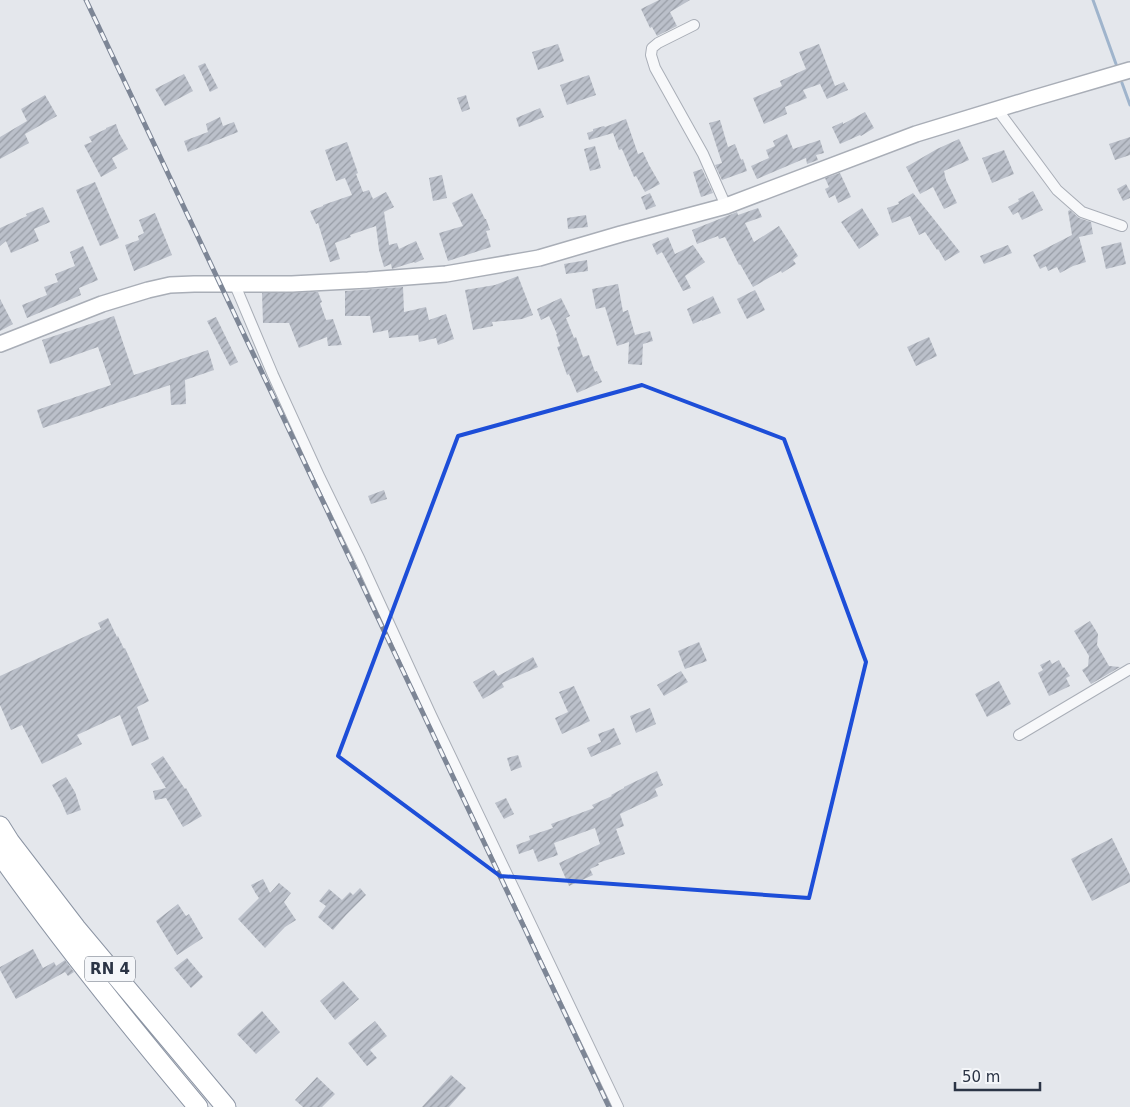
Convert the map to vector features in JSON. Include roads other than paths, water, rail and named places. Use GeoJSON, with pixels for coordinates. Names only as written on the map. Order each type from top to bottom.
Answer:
{"type":"FeatureCollection","features":[{"type":"Feature","properties":{"kind":"highway","name":"RN 4"},"geometry":{"type":"LineString","coordinates":[[0,826],[10,842],[76,928],[226,1107]]}},
{"type":"Feature","properties":{"kind":"highway","name":"RN 4"},"geometry":{"type":"LineString","coordinates":[[0,854],[40,910],[104,993],[198,1107]]}},
{"type":"Feature","properties":{"kind":"main road"},"geometry":{"type":"LineString","coordinates":[[0,344],[102,304],[170,285],[292,284],[368,280],[446,274],[539,258],[726,206],[916,134],[1130,70]]}},
{"type":"Feature","properties":{"kind":"street"},"geometry":{"type":"LineString","coordinates":[[694,25],[658,43],[652,48],[651,55],[655,68],[702,154],[726,206]]}},
{"type":"Feature","properties":{"kind":"street"},"geometry":{"type":"LineString","coordinates":[[997,109],[1057,190],[1082,212],[1122,226]]}},
{"type":"Feature","properties":{"kind":"street"},"geometry":{"type":"LineString","coordinates":[[234,285],[320,478],[618,1107]]}},
{"type":"Feature","properties":{"kind":"street"},"geometry":{"type":"LineString","coordinates":[[1019,735],[1130,669]]}},
{"type":"Feature","properties":{"kind":"waterway"},"geometry":{"type":"LineString","coordinates":[[1093,0],[1116,64]]}},
{"type":"Feature","properties":{"kind":"waterway"},"geometry":{"type":"LineString","coordinates":[[1122,83],[1130,105]]}},
{"type":"Feature","properties":{"kind":"railway"},"geometry":{"type":"LineString","coordinates":[[86,0],[609,1107]]}}]}
